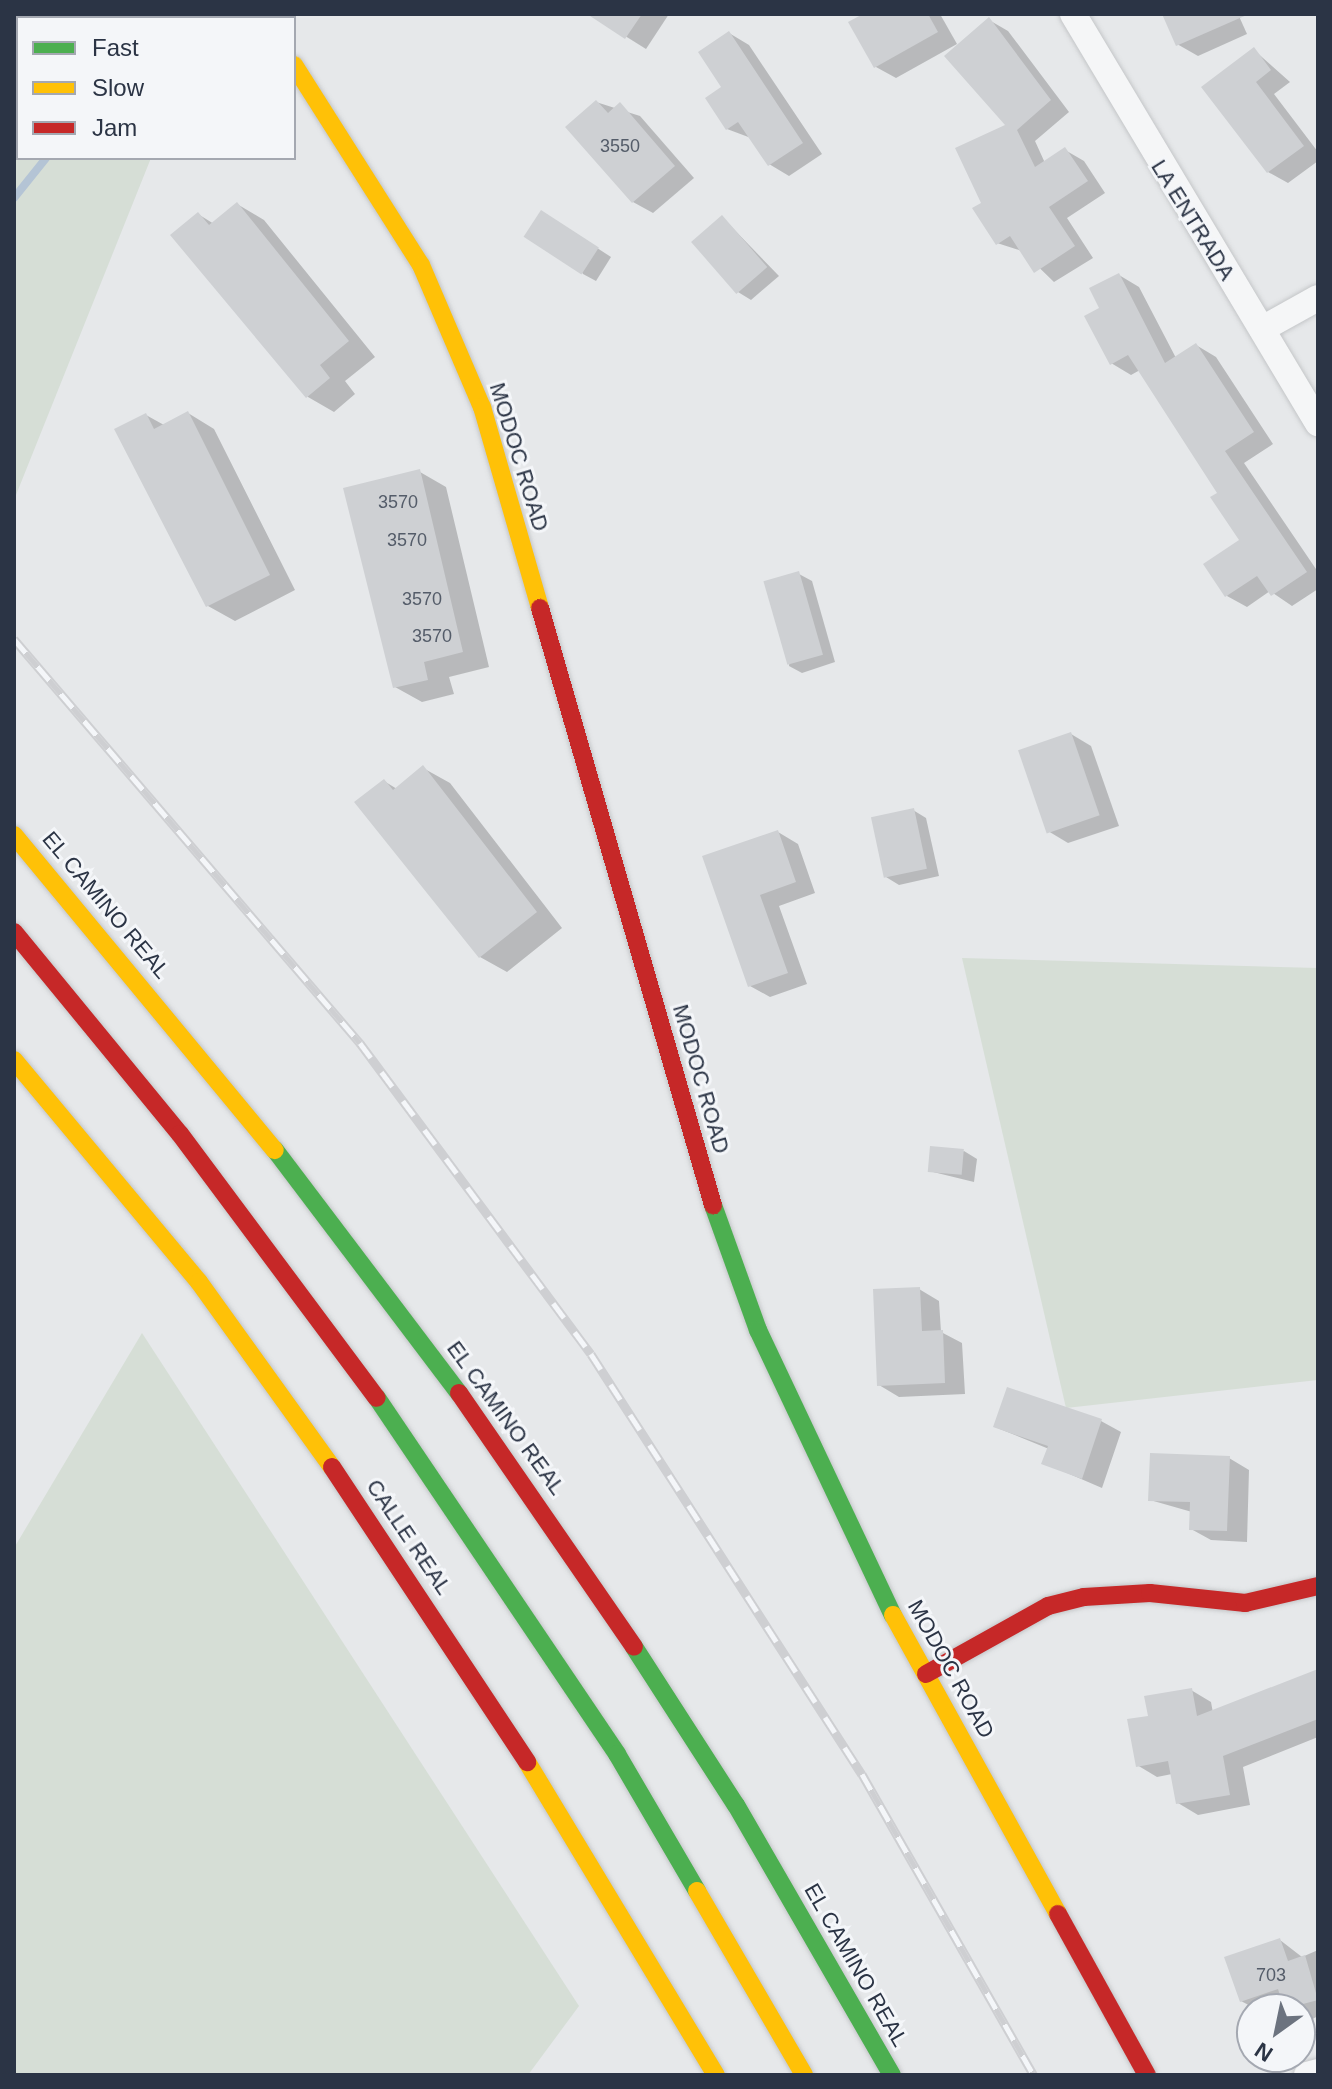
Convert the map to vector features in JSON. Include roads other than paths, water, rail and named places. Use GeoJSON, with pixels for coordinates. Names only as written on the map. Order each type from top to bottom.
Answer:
{"type":"FeatureCollection","features":[{"type":"Feature","properties":{"kind":"main road","name":"MODOC ROAD"},"geometry":{"type":"LineString","coordinates":[[296,68],[340,127],[421,265],[482,407],[713,1204],[758,1330],[847,1529],[1147,2075]]}},
{"type":"Feature","properties":{"kind":"main road","name":"EL CAMINO REAL"},"geometry":{"type":"LineString","coordinates":[[17,837],[186,1037],[390,1298],[572,1551],[736,1805],[892,2075]]}},
{"type":"Feature","properties":{"kind":"main road"},"geometry":{"type":"LineString","coordinates":[[14,932],[56,978],[296,1285],[515,1595],[804,2075]]}},
{"type":"Feature","properties":{"kind":"main road"},"geometry":{"type":"LineString","coordinates":[[14,946],[56,978]]}},
{"type":"Feature","properties":{"kind":"main road","name":"CALLE REAL"},"geometry":{"type":"LineString","coordinates":[[14,1060],[199,1282],[359,1505],[586,1853],[716,2075]]}},
{"type":"Feature","properties":{"kind":"main road"},"geometry":{"type":"LineString","coordinates":[[926,1674],[1048,1606],[1084,1597],[1150,1593],[1245,1603],[1318,1586]]}},
{"type":"Feature","properties":{"kind":"street","name":"LA ENTRADA"},"geometry":{"type":"LineString","coordinates":[[1073,14],[1318,423]]}},
{"type":"Feature","properties":{"kind":"street"},"geometry":{"type":"LineString","coordinates":[[1262,329],[1318,298]]}},
{"type":"Feature","properties":{"kind":"street"},"geometry":{"type":"LineString","coordinates":[[1307,2075],[1318,2072]]}},
{"type":"Feature","properties":{"kind":"waterway"},"geometry":{"type":"LineString","coordinates":[[14,198],[44,160]]}},
{"type":"Feature","properties":{"kind":"railway"},"geometry":{"type":"LineString","coordinates":[[14,639],[360,1043],[591,1354],[862,1774],[1034,2075]]}}]}
